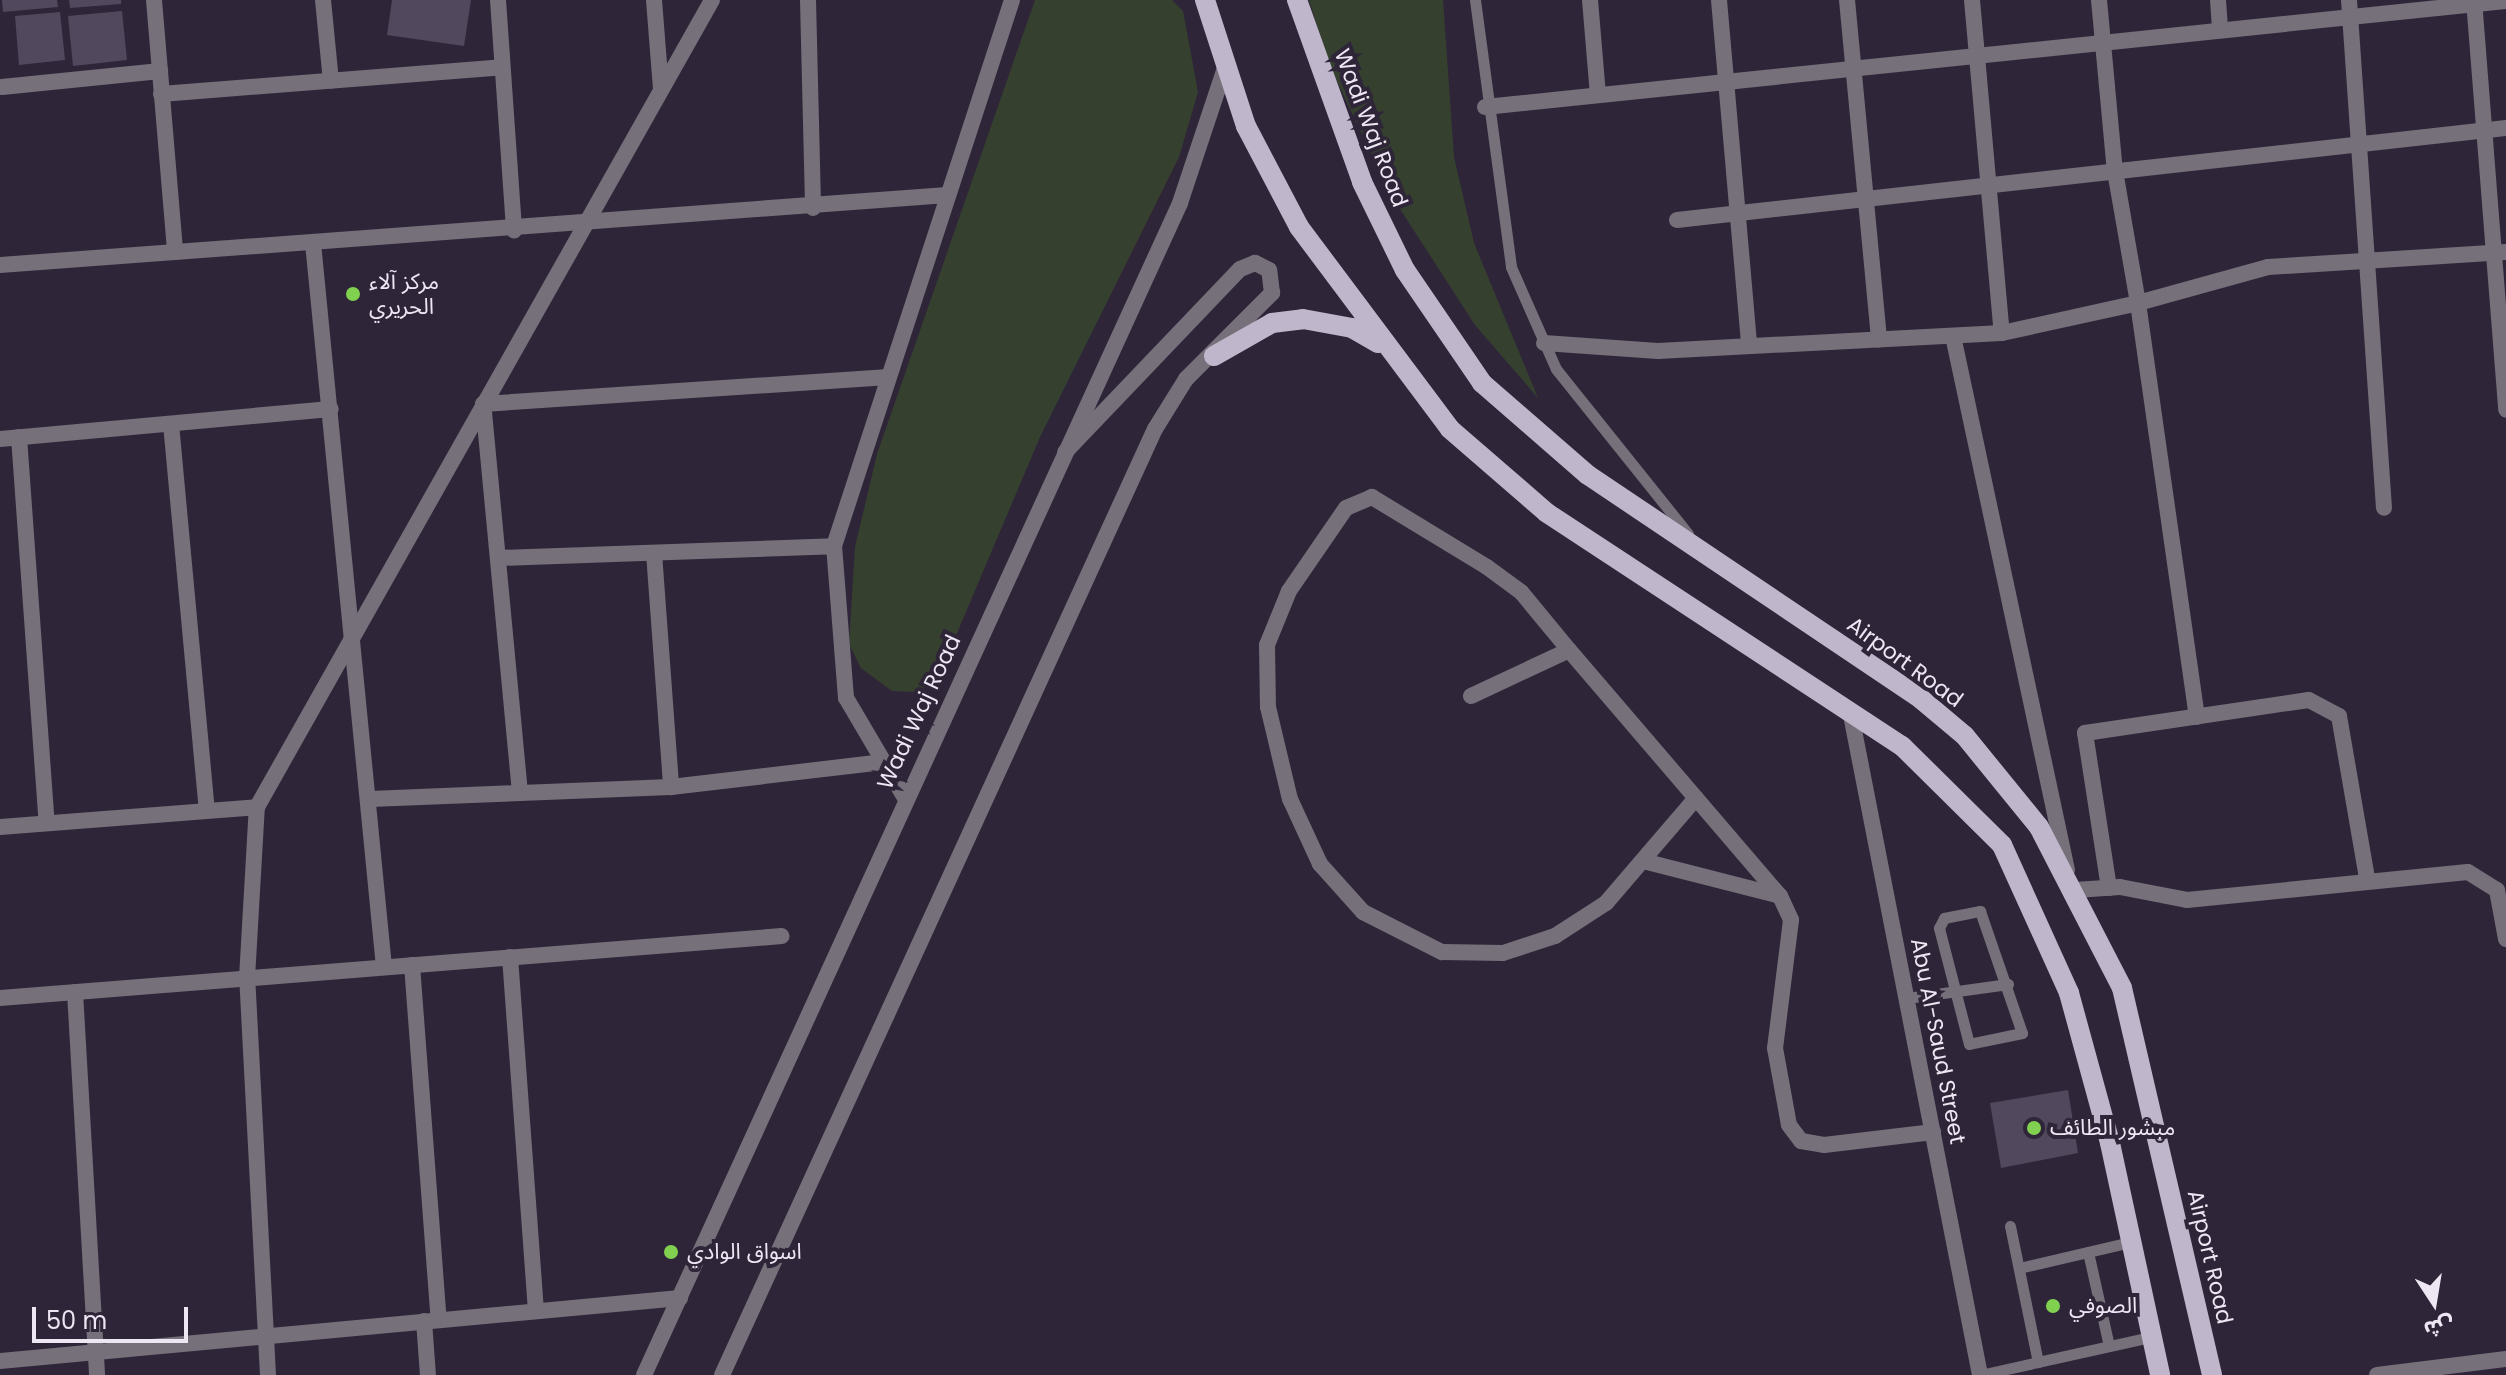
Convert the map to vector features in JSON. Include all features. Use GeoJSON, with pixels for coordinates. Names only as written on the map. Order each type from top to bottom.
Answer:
{"type":"FeatureCollection","features":[{"type":"Feature","properties":{"kind":"main road"},"geometry":{"type":"LineString","coordinates":[[1205,0],[1246,126],[1299,227],[1382,345],[1450,429],[1547,513],[1902,746],[2002,845],[2069,993],[2131,1242],[2160,1375]]}},
{"type":"Feature","properties":{"kind":"main road","name":"Wadi Waj Road"},"geometry":{"type":"LineString","coordinates":[[1297,0],[1362,182],[1405,270]]}},
{"type":"Feature","properties":{"kind":"main road","name":"Airport Road"},"geometry":{"type":"LineString","coordinates":[[1405,270],[1482,383],[1588,475],[1702,549],[1965,736],[2039,827],[2072,885],[2122,988],[2212,1375]]}},
{"type":"Feature","properties":{"kind":"main road"},"geometry":{"type":"LineString","coordinates":[[1214,356],[1272,323],[1303,319],[1352,328],[1382,345]]}},
{"type":"Feature","properties":{"kind":"street"},"geometry":{"type":"LineString","coordinates":[[154,0],[175,252]]}},
{"type":"Feature","properties":{"kind":"street"},"geometry":{"type":"LineString","coordinates":[[323,0],[331,81]]}},
{"type":"Feature","properties":{"kind":"street"},"geometry":{"type":"LineString","coordinates":[[498,0],[514,230]]}},
{"type":"Feature","properties":{"kind":"street"},"geometry":{"type":"LineString","coordinates":[[654,0],[661,89]]}},
{"type":"Feature","properties":{"kind":"street"},"geometry":{"type":"LineString","coordinates":[[268,1375],[247,978],[257,807],[712,0]]}},
{"type":"Feature","properties":{"kind":"street"},"geometry":{"type":"LineString","coordinates":[[808,0],[813,208]]}},
{"type":"Feature","properties":{"kind":"street"},"geometry":{"type":"LineString","coordinates":[[905,798],[846,698],[834,546],[885,377],[1012,0]]}},
{"type":"Feature","properties":{"kind":"street"},"geometry":{"type":"LineString","coordinates":[[1590,0],[1598,95]]}},
{"type":"Feature","properties":{"kind":"street"},"geometry":{"type":"LineString","coordinates":[[1719,0],[1749,346]]}},
{"type":"Feature","properties":{"kind":"street"},"geometry":{"type":"LineString","coordinates":[[1847,0],[1879,339]]}},
{"type":"Feature","properties":{"kind":"street"},"geometry":{"type":"LineString","coordinates":[[1972,0],[2002,333]]}},
{"type":"Feature","properties":{"kind":"street"},"geometry":{"type":"LineString","coordinates":[[2099,0],[2115,171],[2138,303],[2197,717]]}},
{"type":"Feature","properties":{"kind":"street"},"geometry":{"type":"LineString","coordinates":[[2218,0],[2220,29]]}},
{"type":"Feature","properties":{"kind":"street"},"geometry":{"type":"LineString","coordinates":[[1485,107],[2220,29],[2350,8],[2506,1]]}},
{"type":"Feature","properties":{"kind":"street"},"geometry":{"type":"LineString","coordinates":[[2474,2],[2485,130],[2502,253],[2506,410]]}},
{"type":"Feature","properties":{"kind":"street"},"geometry":{"type":"LineString","coordinates":[[2350,8],[2384,508]]}},
{"type":"Feature","properties":{"kind":"street","name":"Wadi Waj Road"},"geometry":{"type":"LineString","coordinates":[[644,1375],[1200,155],[1226,65]]}},
{"type":"Feature","properties":{"kind":"street"},"geometry":{"type":"LineString","coordinates":[[161,94],[502,67]]}},
{"type":"Feature","properties":{"kind":"street"},"geometry":{"type":"LineString","coordinates":[[0,68],[1,87],[160,71]]}},
{"type":"Feature","properties":{"kind":"street"},"geometry":{"type":"LineString","coordinates":[[1677,220],[2358,141],[2506,128]]}},
{"type":"Feature","properties":{"kind":"street"},"geometry":{"type":"LineString","coordinates":[[0,265],[584,226],[947,195]]}},
{"type":"Feature","properties":{"kind":"street"},"geometry":{"type":"LineString","coordinates":[[313,243],[355,634],[384,967]]}},
{"type":"Feature","properties":{"kind":"street"},"geometry":{"type":"LineString","coordinates":[[1544,343],[1658,351],[2002,333],[2138,303],[2268,267],[2502,253]]}},
{"type":"Feature","properties":{"kind":"street"},"geometry":{"type":"LineString","coordinates":[[722,1375],[1137,465],[1186,379],[1214,356],[1272,293],[1273,277],[1263,266],[1240,269],[1065,452]]}},
{"type":"Feature","properties":{"kind":"street"},"geometry":{"type":"LineString","coordinates":[[1953,336],[2072,885],[2187,900],[2367,878],[2485,876],[2497,890],[2506,939]]}},
{"type":"Feature","properties":{"kind":"street"},"geometry":{"type":"LineString","coordinates":[[483,404],[885,377]]}},
{"type":"Feature","properties":{"kind":"street"},"geometry":{"type":"LineString","coordinates":[[483,404],[520,793]]}},
{"type":"Feature","properties":{"kind":"street"},"geometry":{"type":"LineString","coordinates":[[0,439],[331,409]]}},
{"type":"Feature","properties":{"kind":"street"},"geometry":{"type":"LineString","coordinates":[[171,424],[207,810]]}},
{"type":"Feature","properties":{"kind":"street"},"geometry":{"type":"LineString","coordinates":[[19,437],[47,823]]}},
{"type":"Feature","properties":{"kind":"street"},"geometry":{"type":"LineString","coordinates":[[1696,798],[1647,862],[1606,903],[1555,936],[1503,953],[1442,952],[1363,912],[1320,864],[1290,799],[1268,707],[1267,645],[1289,591],[1358,498],[1372,497],[1509,584],[1569,650],[1696,798],[1780,896],[1791,920],[1775,1048],[1789,1125],[1801,1141],[1824,1145],[1933,1132]]}},
{"type":"Feature","properties":{"kind":"street"},"geometry":{"type":"LineString","coordinates":[[498,558],[834,546]]}},
{"type":"Feature","properties":{"kind":"street"},"geometry":{"type":"LineString","coordinates":[[654,553],[671,787]]}},
{"type":"Feature","properties":{"kind":"street"},"geometry":{"type":"LineString","coordinates":[[1471,696],[1569,650]]}},
{"type":"Feature","properties":{"kind":"street"},"geometry":{"type":"LineString","coordinates":[[2109,888],[2085,733],[2309,700],[2339,716],[2367,878]]}},
{"type":"Feature","properties":{"kind":"street","name":"Abu Al-Saud Street"},"geometry":{"type":"LineString","coordinates":[[1851,715],[1980,1375]]}},
{"type":"Feature","properties":{"kind":"street"},"geometry":{"type":"LineString","coordinates":[[370,799],[671,787],[884,762]]}},
{"type":"Feature","properties":{"kind":"street"},"geometry":{"type":"LineString","coordinates":[[0,827],[257,807]]}},
{"type":"Feature","properties":{"kind":"street"},"geometry":{"type":"LineString","coordinates":[[1647,862],[1780,896]]}},
{"type":"Feature","properties":{"kind":"street"},"geometry":{"type":"LineString","coordinates":[[0,998],[782,936]]}},
{"type":"Feature","properties":{"kind":"street"},"geometry":{"type":"LineString","coordinates":[[510,957],[536,1311]]}},
{"type":"Feature","properties":{"kind":"street"},"geometry":{"type":"LineString","coordinates":[[412,965],[432,1321],[428,1375]]}},
{"type":"Feature","properties":{"kind":"street"},"geometry":{"type":"LineString","coordinates":[[75,992],[97,1375]]}},
{"type":"Feature","properties":{"kind":"street"},"geometry":{"type":"LineString","coordinates":[[0,1361],[680,1298]]}},
{"type":"Feature","properties":{"kind":"street"},"geometry":{"type":"LineString","coordinates":[[2377,1375],[2506,1359]]}},
{"type":"Feature","properties":{"kind":"lane"},"geometry":{"type":"LineString","coordinates":[[1475,0],[1485,107],[1511,267],[1544,343],[1629,469],[1702,549]]}},
{"type":"Feature","properties":{"kind":"lane"},"geometry":{"type":"LineString","coordinates":[[1974,909],[1984,916],[2008,984],[2022,1033],[1976,1044],[1965,1040],[1940,924],[1974,909]]}},
{"type":"Feature","properties":{"kind":"lane"},"geometry":{"type":"LineString","coordinates":[[1907,998],[2008,984]]}},
{"type":"Feature","properties":{"kind":"lane"},"geometry":{"type":"LineString","coordinates":[[2010,1226],[2038,1362]]}},
{"type":"Feature","properties":{"kind":"lane"},"geometry":{"type":"LineString","coordinates":[[2019,1268],[2131,1242]]}},
{"type":"Feature","properties":{"kind":"lane"},"geometry":{"type":"LineString","coordinates":[[2088,1252],[2109,1346]]}},
{"type":"Feature","properties":{"kind":"lane"},"geometry":{"type":"LineString","coordinates":[[1980,1375],[2150,1337]]}},
{"type":"Feature","properties":{"kind":"green space"},"geometry":{"type":"Polygon","coordinates":[[[1035,0],[1172,0],[1183,11],[1198,92],[1179,157],[1040,437],[938,678],[917,692],[892,691],[861,668],[849,644],[855,547],[877,454],[1035,0]]]}},
{"type":"Feature","properties":{"kind":"green space"},"geometry":{"type":"Polygon","coordinates":[[[1309,0],[1443,0],[1454,157],[1474,243],[1538,398],[1475,325],[1389,192],[1328,62],[1309,0]]]}},
{"type":"Feature","properties":{"kind":"building"},"geometry":{"type":"Polygon","coordinates":[[[2,0],[57,0],[58,7],[3,12],[2,0]]]}},
{"type":"Feature","properties":{"kind":"building"},"geometry":{"type":"Polygon","coordinates":[[[69,0],[121,0],[121,4],[70,8],[69,0]]]}},
{"type":"Feature","properties":{"kind":"building"},"geometry":{"type":"Polygon","coordinates":[[[392,0],[471,0],[464,46],[387,35],[392,0]]]}},
{"type":"Feature","properties":{"kind":"building"},"geometry":{"type":"Polygon","coordinates":[[[122,11],[127,60],[73,66],[68,16],[122,11]]]}},
{"type":"Feature","properties":{"kind":"building"},"geometry":{"type":"Polygon","coordinates":[[[60,12],[65,60],[19,65],[15,16],[60,12]]]}},
{"type":"Feature","properties":{"kind":"building","name":"مبشور الطائف"},"geometry":{"type":"Polygon","coordinates":[[[2068,1090],[2078,1153],[2001,1168],[1990,1103],[2068,1090]]]}},
{"type":"Feature","properties":{"kind":"place","name":"مركز آلاء الحريري"},"geometry":{"type":"Point","coordinates":[353,294]}},
{"type":"Feature","properties":{"kind":"place","name":"مبشور الطائف"},"geometry":{"type":"Point","coordinates":[2034,1128]}},
{"type":"Feature","properties":{"kind":"place","name":"اسواق الوادي"},"geometry":{"type":"Point","coordinates":[671,1252]}},
{"type":"Feature","properties":{"kind":"place","name":"الصوفي"},"geometry":{"type":"Point","coordinates":[2053,1306]}}]}
